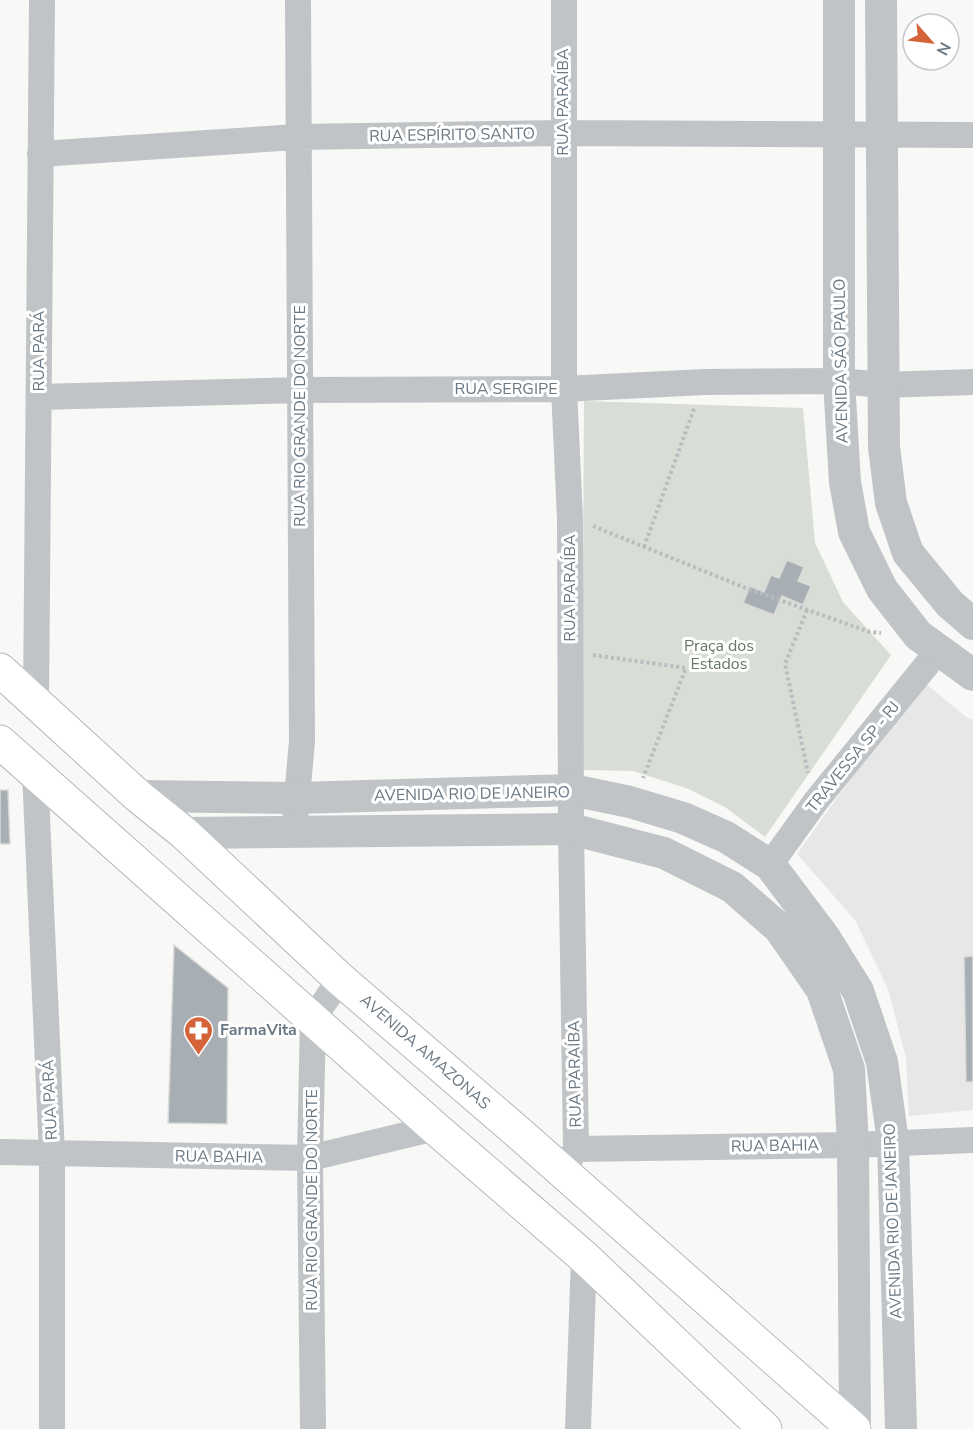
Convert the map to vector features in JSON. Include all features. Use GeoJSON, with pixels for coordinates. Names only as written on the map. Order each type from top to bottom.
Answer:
{"type":"FeatureCollection","features":[{"type":"Feature","properties":{"kind":"main road","name":"AVENIDA AMAZONAS"},"geometry":{"type":"LineString","coordinates":[[0,670],[138,796],[184,833],[340,979],[569,1161],[855,1429]]}},
{"type":"Feature","properties":{"kind":"main road"},"geometry":{"type":"LineString","coordinates":[[0,742],[584,1257],[765,1429]]}},
{"type":"Feature","properties":{"kind":"street","name":"RUA PARÁ"},"geometry":{"type":"LineString","coordinates":[[36,703],[42,0]]}},
{"type":"Feature","properties":{"kind":"street","name":"RUA RIO GRANDE DO NORTE"},"geometry":{"type":"LineString","coordinates":[[294,831],[302,741],[298,0]]}},
{"type":"Feature","properties":{"kind":"street","name":"RUA PARAÍBA"},"geometry":{"type":"LineString","coordinates":[[564,0],[564,389],[570,519],[572,790],[569,1161]]}},
{"type":"Feature","properties":{"kind":"street","name":"AVENIDA SÃO PAULO"},"geometry":{"type":"LineString","coordinates":[[838,0],[839,381],[845,483],[854,532],[882,589],[928,643],[973,675]]}},
{"type":"Feature","properties":{"kind":"street"},"geometry":{"type":"LineString","coordinates":[[881,0],[884,447],[891,503],[908,553],[950,604],[973,624]]}},
{"type":"Feature","properties":{"kind":"street","name":"RUA ESPÍRITO SANTO"},"geometry":{"type":"LineString","coordinates":[[40,154],[297,137],[563,133],[973,135]]}},
{"type":"Feature","properties":{"kind":"street","name":"RUA SERGIPE"},"geometry":{"type":"LineString","coordinates":[[39,397],[300,390],[564,389],[705,382],[839,381],[883,385],[973,382]]}},
{"type":"Feature","properties":{"kind":"street","name":"TRAVESSA SP - RJ"},"geometry":{"type":"LineString","coordinates":[[770,865],[928,643]]}},
{"type":"Feature","properties":{"kind":"street","name":"RUA PARÁ"},"geometry":{"type":"LineString","coordinates":[[35,772],[52,1154],[52,1429]]}},
{"type":"Feature","properties":{"kind":"street","name":"AVENIDA RIO DE JANEIRO"},"geometry":{"type":"LineString","coordinates":[[138,796],[298,798],[572,790],[630,802],[683,819],[726,837],[770,865],[825,938],[858,991],[882,1062],[892,1142],[901,1429]]}},
{"type":"Feature","properties":{"kind":"street"},"geometry":{"type":"LineString","coordinates":[[184,833],[571,829],[664,853],[732,887],[778,928],[822,990],[849,1069],[853,1145],[855,1429]]}},
{"type":"Feature","properties":{"kind":"street"},"geometry":{"type":"LineString","coordinates":[[313,1019],[340,979]]}},
{"type":"Feature","properties":{"kind":"street","name":"RUA RIO GRANDE DO NORTE"},"geometry":{"type":"LineString","coordinates":[[313,1019],[310,1158],[313,1429]]}},
{"type":"Feature","properties":{"kind":"street","name":"RUA BAHIA"},"geometry":{"type":"LineString","coordinates":[[0,1152],[310,1158],[435,1128]]}},
{"type":"Feature","properties":{"kind":"street","name":"RUA BAHIA"},"geometry":{"type":"LineString","coordinates":[[569,1161],[892,1142],[973,1140]]}},
{"type":"Feature","properties":{"kind":"street"},"geometry":{"type":"LineString","coordinates":[[579,1429],[584,1257]]}},
{"type":"Feature","properties":{"kind":"path"},"geometry":{"type":"LineString","coordinates":[[644,547],[705,382]]}},
{"type":"Feature","properties":{"kind":"path"},"geometry":{"type":"LineString","coordinates":[[570,519],[584,522],[748,590],[870,632],[928,643]]}},
{"type":"Feature","properties":{"kind":"path"},"geometry":{"type":"LineString","coordinates":[[807,610],[785,664],[816,801]]}},
{"type":"Feature","properties":{"kind":"path"},"geometry":{"type":"LineString","coordinates":[[570,654],[686,668],[644,775],[630,802]]}},
{"type":"Feature","properties":{"kind":"shaded area"},"geometry":{"type":"Polygon","coordinates":[[[921,680],[973,720],[973,1110],[909,1116],[906,1058],[888,989],[855,920],[797,854],[921,680]]]}},
{"type":"Feature","properties":{"kind":"green space","name":"Praça dos Estados"},"geometry":{"type":"Polygon","coordinates":[[[584,401],[803,408],[815,543],[843,602],[891,655],[765,837],[725,807],[686,788],[633,771],[582,770],[584,401]]]}},
{"type":"Feature","properties":{"kind":"building"},"geometry":{"type":"Polygon","coordinates":[[[787,560],[804,567],[798,581],[811,586],[803,605],[782,596],[774,615],[743,603],[750,586],[764,592],[771,575],[779,578],[787,560]]]}},
{"type":"Feature","properties":{"kind":"building"},"geometry":{"type":"Polygon","coordinates":[[[0,790],[8,790],[10,844],[0,844],[0,790]]]}},
{"type":"Feature","properties":{"kind":"building","name":"FarmaVita"},"geometry":{"type":"Polygon","coordinates":[[[174,945],[228,988],[227,1124],[168,1123],[174,945]]]}},
{"type":"Feature","properties":{"kind":"building"},"geometry":{"type":"Polygon","coordinates":[[[973,956],[973,1082],[966,1082],[964,957],[973,956]]]}},
{"type":"Feature","properties":{"kind":"place","name":"FarmaVita"},"geometry":{"type":"Point","coordinates":[199,1056]}}]}
